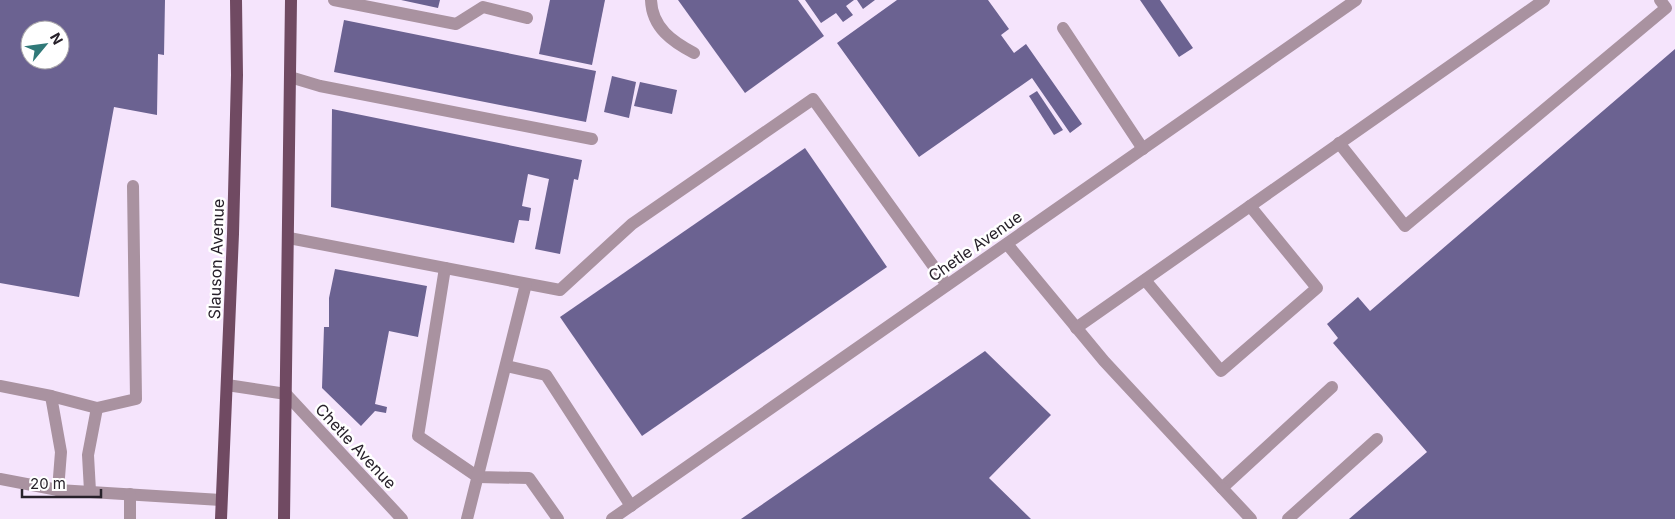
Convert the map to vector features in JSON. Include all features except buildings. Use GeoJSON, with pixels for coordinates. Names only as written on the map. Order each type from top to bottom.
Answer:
{"type":"FeatureCollection","features":[{"type":"Feature","properties":{"kind":"main road","name":"Slauson Avenue"},"geometry":{"type":"LineString","coordinates":[[221,519],[234,214],[237,75],[236,0]]}},
{"type":"Feature","properties":{"kind":"main road"},"geometry":{"type":"LineString","coordinates":[[284,519],[291,0]]}},
{"type":"Feature","properties":{"kind":"street"},"geometry":{"type":"LineString","coordinates":[[334,0],[456,24],[483,7],[527,18]]}},
{"type":"Feature","properties":{"kind":"street"},"geometry":{"type":"LineString","coordinates":[[651,0],[651,7],[658,25],[672,41],[694,53]]}},
{"type":"Feature","properties":{"kind":"street","name":"Chetle Avenue"},"geometry":{"type":"LineString","coordinates":[[612,519],[1356,0]]}},
{"type":"Feature","properties":{"kind":"street"},"geometry":{"type":"LineString","coordinates":[[1076,328],[1544,0]]}},
{"type":"Feature","properties":{"kind":"street"},"geometry":{"type":"LineString","coordinates":[[1339,143],[1405,226],[1666,8],[1660,0]]}},
{"type":"Feature","properties":{"kind":"street"},"geometry":{"type":"LineString","coordinates":[[1063,28],[1142,149]]}},
{"type":"Feature","properties":{"kind":"street"},"geometry":{"type":"LineString","coordinates":[[290,77],[320,86],[592,139]]}},
{"type":"Feature","properties":{"kind":"street"},"geometry":{"type":"LineString","coordinates":[[289,238],[560,290],[632,224],[813,99],[947,285]]}},
{"type":"Feature","properties":{"kind":"street"},"geometry":{"type":"LineString","coordinates":[[0,386],[52,396],[97,408],[136,398],[134,186]]}},
{"type":"Feature","properties":{"kind":"street"},"geometry":{"type":"LineString","coordinates":[[1145,280],[1221,371],[1317,288],[1250,206]]}},
{"type":"Feature","properties":{"kind":"street"},"geometry":{"type":"LineString","coordinates":[[1007,244],[1135,396],[1251,519]]}},
{"type":"Feature","properties":{"kind":"street"},"geometry":{"type":"LineString","coordinates":[[444,268],[418,436],[478,476],[529,478],[558,519]]}},
{"type":"Feature","properties":{"kind":"street"},"geometry":{"type":"LineString","coordinates":[[467,519],[526,284]]}},
{"type":"Feature","properties":{"kind":"street"},"geometry":{"type":"LineString","coordinates":[[506,366],[546,375],[631,506]]}},
{"type":"Feature","properties":{"kind":"street"},"geometry":{"type":"LineString","coordinates":[[227,384],[286,394]]}},
{"type":"Feature","properties":{"kind":"street"},"geometry":{"type":"LineString","coordinates":[[1222,488],[1332,387]]}},
{"type":"Feature","properties":{"kind":"street","name":"Chetle Avenue"},"geometry":{"type":"LineString","coordinates":[[286,394],[402,519]]}},
{"type":"Feature","properties":{"kind":"street"},"geometry":{"type":"LineString","coordinates":[[52,396],[61,452],[58,490]]}},
{"type":"Feature","properties":{"kind":"street"},"geometry":{"type":"LineString","coordinates":[[90,490],[88,455],[97,408]]}},
{"type":"Feature","properties":{"kind":"street"},"geometry":{"type":"LineString","coordinates":[[1288,519],[1377,439]]}},
{"type":"Feature","properties":{"kind":"street"},"geometry":{"type":"LineString","coordinates":[[0,479],[58,490],[90,490],[222,500]]}},
{"type":"Feature","properties":{"kind":"street"},"geometry":{"type":"LineString","coordinates":[[130,494],[130,519]]}}]}
